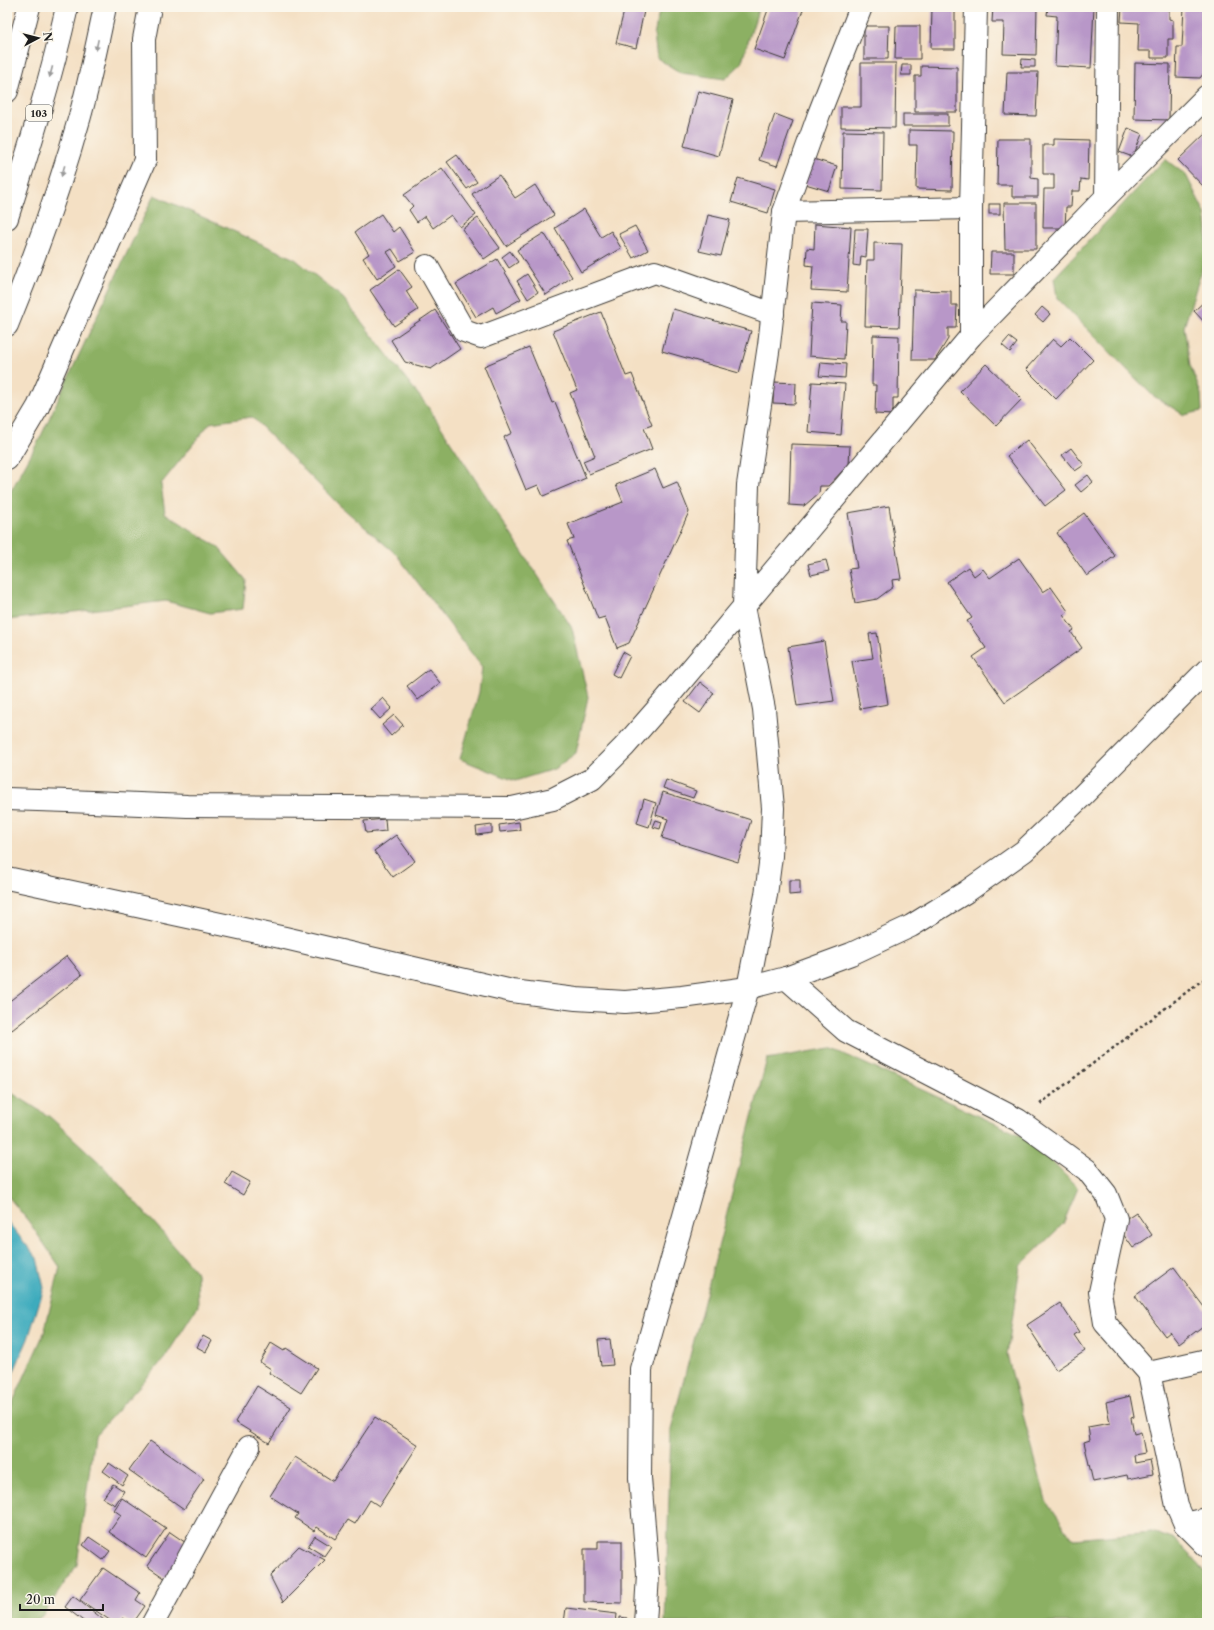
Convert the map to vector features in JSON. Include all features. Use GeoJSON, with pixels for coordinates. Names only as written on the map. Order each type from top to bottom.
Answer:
{"type":"FeatureCollection","features":[{"type":"Feature","properties":{"kind":"main road"},"geometry":{"type":"LineString","coordinates":[[7,91],[29,7]]}},
{"type":"Feature","properties":{"kind":"main road","name":"103"},"geometry":{"type":"LineString","coordinates":[[7,218],[32,140],[67,7]]}},
{"type":"Feature","properties":{"kind":"main road"},"geometry":{"type":"LineString","coordinates":[[7,325],[41,238],[63,174],[80,116],[105,7]]}},
{"type":"Feature","properties":{"kind":"main road"},"geometry":{"type":"LineString","coordinates":[[7,459],[38,407],[145,160],[144,39],[150,7]]}},
{"type":"Feature","properties":{"kind":"main road"},"geometry":{"type":"LineString","coordinates":[[645,1623],[648,1575],[640,1478],[641,1369],[748,988],[766,895],[771,856],[773,808],[764,709],[744,606],[748,485],[770,345],[784,212],[819,114],[861,7]]}},
{"type":"Feature","properties":{"kind":"main road"},"geometry":{"type":"LineString","coordinates":[[971,336],[971,208],[976,7]]}},
{"type":"Feature","properties":{"kind":"main road"},"geometry":{"type":"LineString","coordinates":[[1106,197],[1108,7]]}},
{"type":"Feature","properties":{"kind":"main road"},"geometry":{"type":"LineString","coordinates":[[7,800],[68,800],[187,806],[512,808],[553,799],[592,779],[624,747],[971,336],[1106,197],[1207,96]]}},
{"type":"Feature","properties":{"kind":"main road"},"geometry":{"type":"LineString","coordinates":[[784,212],[971,208]]}},
{"type":"Feature","properties":{"kind":"main road"},"geometry":{"type":"LineString","coordinates":[[428,266],[464,331],[481,337],[655,272],[773,314]]}},
{"type":"Feature","properties":{"kind":"main road"},"geometry":{"type":"LineString","coordinates":[[7,878],[284,938],[512,991],[576,999],[626,1002],[682,997],[748,988],[786,978],[851,954],[911,926],[966,892],[1024,851],[1081,797],[1207,670]]}},
{"type":"Feature","properties":{"kind":"main road"},"geometry":{"type":"LineString","coordinates":[[786,978],[846,1031],[1018,1120],[1088,1170],[1106,1194],[1116,1219],[1100,1292],[1105,1323],[1149,1374],[1178,1506],[1185,1524],[1207,1546]]}},
{"type":"Feature","properties":{"kind":"main road"},"geometry":{"type":"LineString","coordinates":[[1149,1374],[1207,1360]]}},
{"type":"Feature","properties":{"kind":"main road"},"geometry":{"type":"LineString","coordinates":[[153,1623],[249,1447]]}},
{"type":"Feature","properties":{"kind":"main road"},"geometry":{"type":"LineString","coordinates":[[1185,1524],[1207,1519]]}},
{"type":"Feature","properties":{"kind":"path"},"geometry":{"type":"LineString","coordinates":[[1018,1120],[1201,981],[1207,978]]}},
{"type":"Feature","properties":{"kind":"green space"},"geometry":{"type":"Polygon","coordinates":[[[660,7],[759,7],[741,64],[725,79],[681,73],[657,58],[654,35],[660,7]]]}},
{"type":"Feature","properties":{"kind":"green space"},"geometry":{"type":"Polygon","coordinates":[[[1165,159],[1186,175],[1205,213],[1207,228],[1207,253],[1184,327],[1190,365],[1201,394],[1202,411],[1184,415],[1152,395],[1057,298],[1054,278],[1165,159]]]}},
{"type":"Feature","properties":{"kind":"green space"},"geometry":{"type":"Polygon","coordinates":[[[154,195],[295,259],[343,298],[428,407],[572,628],[588,697],[576,753],[554,769],[515,781],[460,759],[479,692],[482,667],[396,554],[338,504],[252,417],[210,423],[161,484],[165,513],[218,547],[246,580],[243,609],[210,613],[166,601],[7,620],[7,498],[40,438],[154,195]]]}},
{"type":"Feature","properties":{"kind":"green space"},"geometry":{"type":"Polygon","coordinates":[[[831,1048],[1029,1139],[1078,1188],[1063,1224],[1020,1266],[1007,1355],[1046,1500],[1073,1539],[1152,1532],[1175,1540],[1207,1573],[1207,1623],[665,1623],[671,1429],[767,1059],[831,1048]]]}},
{"type":"Feature","properties":{"kind":"green space"},"geometry":{"type":"Polygon","coordinates":[[[7,1090],[50,1117],[100,1163],[197,1273],[198,1306],[164,1359],[94,1436],[77,1565],[42,1616],[32,1623],[7,1623],[7,1415],[44,1333],[60,1267],[29,1222],[7,1195],[7,1090]]]}},
{"type":"Feature","properties":{"kind":"water"},"geometry":{"type":"Polygon","coordinates":[[[7,1221],[37,1258],[44,1288],[28,1339],[7,1387],[7,1221]]]}},
{"type":"Feature","properties":{"kind":"building"},"geometry":{"type":"Polygon","coordinates":[[[625,7],[644,11],[636,48],[616,43],[625,7]]]}},
{"type":"Feature","properties":{"kind":"building"},"geometry":{"type":"Polygon","coordinates":[[[769,7],[804,7],[785,60],[754,49],[769,7]]]}},
{"type":"Feature","properties":{"kind":"building"},"geometry":{"type":"Polygon","coordinates":[[[932,7],[955,7],[955,49],[931,49],[932,7]]]}},
{"type":"Feature","properties":{"kind":"building"},"geometry":{"type":"Polygon","coordinates":[[[993,7],[1037,7],[1036,55],[1003,54],[1004,22],[992,22],[993,7]]]}},
{"type":"Feature","properties":{"kind":"building"},"geometry":{"type":"Polygon","coordinates":[[[1048,7],[1094,7],[1091,68],[1055,66],[1057,16],[1047,15],[1048,7]]]}},
{"type":"Feature","properties":{"kind":"building"},"geometry":{"type":"Polygon","coordinates":[[[1122,7],[1169,7],[1169,19],[1173,20],[1173,39],[1168,39],[1168,58],[1151,58],[1151,51],[1138,51],[1139,23],[1121,22],[1122,7]]]}},
{"type":"Feature","properties":{"kind":"building"},"geometry":{"type":"Polygon","coordinates":[[[1184,7],[1207,7],[1207,69],[1200,78],[1176,77],[1177,47],[1182,47],[1184,7]]]}},
{"type":"Feature","properties":{"kind":"building"},"geometry":{"type":"Polygon","coordinates":[[[864,26],[889,26],[888,59],[864,59],[864,26]]]}},
{"type":"Feature","properties":{"kind":"building"},"geometry":{"type":"Polygon","coordinates":[[[896,26],[920,26],[920,59],[895,59],[896,26]]]}},
{"type":"Feature","properties":{"kind":"building"},"geometry":{"type":"Polygon","coordinates":[[[1022,59],[1035,60],[1035,67],[1021,67],[1022,59]]]}},
{"type":"Feature","properties":{"kind":"building"},"geometry":{"type":"Polygon","coordinates":[[[861,63],[896,63],[895,128],[841,127],[841,107],[861,107],[861,63]]]}},
{"type":"Feature","properties":{"kind":"building"},"geometry":{"type":"Polygon","coordinates":[[[1135,63],[1170,64],[1169,120],[1134,119],[1135,63]]]}},
{"type":"Feature","properties":{"kind":"building"},"geometry":{"type":"Polygon","coordinates":[[[902,65],[911,65],[911,75],[901,75],[902,65]]]}},
{"type":"Feature","properties":{"kind":"building"},"geometry":{"type":"Polygon","coordinates":[[[921,66],[957,67],[957,112],[915,112],[915,76],[921,76],[921,66]]]}},
{"type":"Feature","properties":{"kind":"building"},"geometry":{"type":"Polygon","coordinates":[[[1007,72],[1038,72],[1036,116],[1005,115],[1007,72]]]}},
{"type":"Feature","properties":{"kind":"building"},"geometry":{"type":"Polygon","coordinates":[[[698,91],[733,100],[719,156],[684,146],[698,91]]]}},
{"type":"Feature","properties":{"kind":"building"},"geometry":{"type":"Polygon","coordinates":[[[775,114],[793,121],[777,166],[759,160],[775,114]]]}},
{"type":"Feature","properties":{"kind":"building"},"geometry":{"type":"Polygon","coordinates":[[[903,114],[948,114],[948,126],[903,126],[903,114]]]}},
{"type":"Feature","properties":{"kind":"building"},"geometry":{"type":"Polygon","coordinates":[[[1128,128],[1142,134],[1133,157],[1119,152],[1128,128]]]}},
{"type":"Feature","properties":{"kind":"building"},"geometry":{"type":"Polygon","coordinates":[[[909,130],[953,131],[952,190],[916,189],[917,145],[909,145],[909,130]]]}},
{"type":"Feature","properties":{"kind":"building"},"geometry":{"type":"Polygon","coordinates":[[[843,131],[883,132],[882,190],[842,189],[843,131]]]}},
{"type":"Feature","properties":{"kind":"building"},"geometry":{"type":"Polygon","coordinates":[[[1207,132],[1207,184],[1204,187],[1178,160],[1207,132]]]}},
{"type":"Feature","properties":{"kind":"building"},"geometry":{"type":"Polygon","coordinates":[[[998,139],[1031,139],[1031,178],[1038,179],[1038,197],[1012,197],[1012,185],[997,185],[998,139]]]}},
{"type":"Feature","properties":{"kind":"building"},"geometry":{"type":"Polygon","coordinates":[[[1054,139],[1089,140],[1088,180],[1081,179],[1080,191],[1072,191],[1071,207],[1066,207],[1065,228],[1043,228],[1044,189],[1054,189],[1054,174],[1043,174],[1043,145],[1054,145],[1054,139]]]}},
{"type":"Feature","properties":{"kind":"building"},"geometry":{"type":"Polygon","coordinates":[[[457,155],[477,182],[467,189],[447,162],[457,155]]]}},
{"type":"Feature","properties":{"kind":"building"},"geometry":{"type":"Polygon","coordinates":[[[810,158],[837,166],[829,191],[802,183],[810,158]]]}},
{"type":"Feature","properties":{"kind":"building"},"geometry":{"type":"Polygon","coordinates":[[[442,168],[476,215],[460,227],[451,215],[433,228],[425,216],[417,222],[409,210],[413,206],[404,195],[442,168]]]}},
{"type":"Feature","properties":{"kind":"building"},"geometry":{"type":"Polygon","coordinates":[[[499,175],[515,198],[535,185],[554,215],[506,246],[472,194],[499,175]]]}},
{"type":"Feature","properties":{"kind":"building"},"geometry":{"type":"Polygon","coordinates":[[[738,178],[775,189],[768,213],[731,202],[738,178]]]}},
{"type":"Feature","properties":{"kind":"building"},"geometry":{"type":"Polygon","coordinates":[[[1004,203],[1036,203],[1036,249],[1005,249],[1004,203]]]}},
{"type":"Feature","properties":{"kind":"building"},"geometry":{"type":"Polygon","coordinates":[[[989,204],[1000,204],[1000,214],[989,214],[989,204]]]}},
{"type":"Feature","properties":{"kind":"building"},"geometry":{"type":"Polygon","coordinates":[[[584,209],[601,237],[611,231],[621,248],[581,272],[555,228],[584,209]]]}},
{"type":"Feature","properties":{"kind":"building"},"geometry":{"type":"Polygon","coordinates":[[[381,214],[393,232],[399,227],[415,252],[400,261],[392,249],[387,252],[396,266],[377,279],[363,258],[369,254],[355,232],[381,214]]]}},
{"type":"Feature","properties":{"kind":"building"},"geometry":{"type":"Polygon","coordinates":[[[708,215],[730,220],[721,256],[699,251],[708,215]]]}},
{"type":"Feature","properties":{"kind":"building"},"geometry":{"type":"Polygon","coordinates":[[[478,218],[500,248],[484,259],[462,229],[478,218]]]}},
{"type":"Feature","properties":{"kind":"building"},"geometry":{"type":"Polygon","coordinates":[[[815,224],[851,227],[847,292],[811,290],[813,266],[806,265],[807,248],[814,249],[815,224]]]}},
{"type":"Feature","properties":{"kind":"building"},"geometry":{"type":"Polygon","coordinates":[[[635,226],[648,250],[633,258],[619,234],[635,226]]]}},
{"type":"Feature","properties":{"kind":"building"},"geometry":{"type":"Polygon","coordinates":[[[855,229],[868,229],[866,257],[861,256],[860,266],[853,265],[855,229]]]}},
{"type":"Feature","properties":{"kind":"building"},"geometry":{"type":"Polygon","coordinates":[[[544,233],[572,277],[546,295],[517,250],[544,233]]]}},
{"type":"Feature","properties":{"kind":"building"},"geometry":{"type":"Polygon","coordinates":[[[874,243],[902,244],[899,327],[865,326],[867,260],[874,260],[874,243]]]}},
{"type":"Feature","properties":{"kind":"building"},"geometry":{"type":"Polygon","coordinates":[[[510,251],[518,262],[509,268],[502,257],[510,251]]]}},
{"type":"Feature","properties":{"kind":"building"},"geometry":{"type":"Polygon","coordinates":[[[991,252],[1014,252],[1014,274],[990,274],[991,252]]]}},
{"type":"Feature","properties":{"kind":"building"},"geometry":{"type":"Polygon","coordinates":[[[497,259],[521,299],[496,313],[493,307],[476,317],[456,284],[497,259]]]}},
{"type":"Feature","properties":{"kind":"building"},"geometry":{"type":"Polygon","coordinates":[[[399,269],[412,287],[406,291],[418,310],[394,326],[370,290],[399,269]]]}},
{"type":"Feature","properties":{"kind":"building"},"geometry":{"type":"Polygon","coordinates":[[[527,274],[538,292],[528,299],[517,281],[527,274]]]}},
{"type":"Feature","properties":{"kind":"building"},"geometry":{"type":"Polygon","coordinates":[[[914,290],[951,291],[951,305],[957,305],[956,328],[948,328],[948,339],[935,360],[912,360],[914,290]]]}},
{"type":"Feature","properties":{"kind":"building"},"geometry":{"type":"Polygon","coordinates":[[[1207,299],[1207,325],[1194,311],[1207,299]]]}},
{"type":"Feature","properties":{"kind":"building"},"geometry":{"type":"Polygon","coordinates":[[[812,303],[842,305],[841,321],[846,321],[844,359],[809,356],[812,303]]]}},
{"type":"Feature","properties":{"kind":"building"},"geometry":{"type":"Polygon","coordinates":[[[1042,307],[1050,314],[1043,322],[1035,315],[1042,307]]]}},
{"type":"Feature","properties":{"kind":"building"},"geometry":{"type":"Polygon","coordinates":[[[673,309],[751,331],[739,373],[662,351],[673,309]]]}},
{"type":"Feature","properties":{"kind":"building"},"geometry":{"type":"Polygon","coordinates":[[[435,310],[460,349],[431,369],[405,362],[391,340],[435,310]]]}},
{"type":"Feature","properties":{"kind":"building"},"geometry":{"type":"Polygon","coordinates":[[[601,312],[626,376],[632,374],[652,425],[644,428],[652,449],[589,474],[583,461],[595,456],[570,393],[577,390],[553,331],[601,312]]]}},
{"type":"Feature","properties":{"kind":"building"},"geometry":{"type":"Polygon","coordinates":[[[873,335],[899,336],[898,398],[893,398],[893,415],[875,414],[876,385],[872,385],[873,335]]]}},
{"type":"Feature","properties":{"kind":"building"},"geometry":{"type":"Polygon","coordinates":[[[1009,337],[1017,343],[1010,352],[1002,345],[1009,337]]]}},
{"type":"Feature","properties":{"kind":"building"},"geometry":{"type":"Polygon","coordinates":[[[1070,337],[1093,360],[1056,399],[1026,369],[1053,339],[1061,346],[1070,337]]]}},
{"type":"Feature","properties":{"kind":"building"},"geometry":{"type":"Polygon","coordinates":[[[529,347],[552,403],[555,402],[586,478],[543,496],[538,485],[526,490],[504,437],[512,433],[484,366],[529,347]]]}},
{"type":"Feature","properties":{"kind":"building"},"geometry":{"type":"Polygon","coordinates":[[[821,362],[846,364],[845,378],[819,376],[821,362]]]}},
{"type":"Feature","properties":{"kind":"building"},"geometry":{"type":"Polygon","coordinates":[[[986,364],[1022,399],[996,426],[960,391],[986,364]]]}},
{"type":"Feature","properties":{"kind":"building"},"geometry":{"type":"Polygon","coordinates":[[[774,382],[796,383],[795,404],[773,403],[774,382]]]}},
{"type":"Feature","properties":{"kind":"building"},"geometry":{"type":"Polygon","coordinates":[[[812,382],[845,384],[841,435],[808,432],[812,382]]]}},
{"type":"Feature","properties":{"kind":"building"},"geometry":{"type":"Polygon","coordinates":[[[1027,440],[1066,490],[1045,506],[1007,456],[1027,440]]]}},
{"type":"Feature","properties":{"kind":"building"},"geometry":{"type":"Polygon","coordinates":[[[791,444],[850,446],[849,464],[828,486],[820,486],[819,493],[804,506],[789,505],[791,444]]]}},
{"type":"Feature","properties":{"kind":"building"},"geometry":{"type":"Polygon","coordinates":[[[1071,448],[1084,465],[1075,471],[1062,455],[1071,448]]]}},
{"type":"Feature","properties":{"kind":"building"},"geometry":{"type":"Polygon","coordinates":[[[655,469],[663,488],[677,482],[689,512],[629,643],[617,648],[605,617],[598,619],[567,541],[574,539],[568,524],[623,502],[616,485],[655,469]]]}},
{"type":"Feature","properties":{"kind":"building"},"geometry":{"type":"Polygon","coordinates":[[[1088,475],[1093,482],[1081,492],[1075,485],[1088,475]]]}},
{"type":"Feature","properties":{"kind":"building"},"geometry":{"type":"Polygon","coordinates":[[[889,506],[901,579],[892,580],[893,587],[877,599],[855,603],[849,569],[857,568],[848,513],[889,506]]]}},
{"type":"Feature","properties":{"kind":"building"},"geometry":{"type":"Polygon","coordinates":[[[1084,513],[1115,556],[1087,576],[1057,533],[1084,513]]]}},
{"type":"Feature","properties":{"kind":"building"},"geometry":{"type":"Polygon","coordinates":[[[1019,558],[1043,592],[1051,587],[1068,611],[1063,615],[1074,630],[1071,632],[1082,648],[1005,702],[973,657],[986,648],[967,621],[972,618],[947,582],[968,567],[974,576],[983,569],[990,578],[1019,558]]]}},
{"type":"Feature","properties":{"kind":"building"},"geometry":{"type":"Polygon","coordinates":[[[826,560],[829,571],[811,575],[808,564],[826,560]]]}},
{"type":"Feature","properties":{"kind":"building"},"geometry":{"type":"Polygon","coordinates":[[[877,633],[888,704],[860,709],[852,661],[873,658],[869,634],[877,633]]]}},
{"type":"Feature","properties":{"kind":"building"},"geometry":{"type":"Polygon","coordinates":[[[824,641],[834,701],[797,706],[788,647],[824,641]]]}},
{"type":"Feature","properties":{"kind":"building"},"geometry":{"type":"Polygon","coordinates":[[[623,652],[630,656],[619,678],[612,674],[623,652]]]}},
{"type":"Feature","properties":{"kind":"building"},"geometry":{"type":"Polygon","coordinates":[[[429,669],[440,683],[418,700],[407,686],[429,669]]]}},
{"type":"Feature","properties":{"kind":"building"},"geometry":{"type":"Polygon","coordinates":[[[700,682],[714,693],[700,713],[685,702],[700,682]]]}},
{"type":"Feature","properties":{"kind":"building"},"geometry":{"type":"Polygon","coordinates":[[[383,698],[392,708],[380,719],[371,709],[383,698]]]}},
{"type":"Feature","properties":{"kind":"building"},"geometry":{"type":"Polygon","coordinates":[[[394,715],[403,725],[391,736],[382,725],[394,715]]]}},
{"type":"Feature","properties":{"kind":"building"},"geometry":{"type":"Polygon","coordinates":[[[666,780],[696,791],[693,798],[663,788],[666,780]]]}},
{"type":"Feature","properties":{"kind":"building"},"geometry":{"type":"Polygon","coordinates":[[[663,792],[751,820],[738,862],[662,838],[668,819],[656,815],[663,792]]]}},
{"type":"Feature","properties":{"kind":"building"},"geometry":{"type":"Polygon","coordinates":[[[644,799],[656,803],[649,827],[637,823],[644,799]]]}},
{"type":"Feature","properties":{"kind":"building"},"geometry":{"type":"Polygon","coordinates":[[[385,819],[386,831],[366,833],[364,821],[385,819]]]}},
{"type":"Feature","properties":{"kind":"building"},"geometry":{"type":"Polygon","coordinates":[[[656,820],[662,822],[660,829],[653,827],[656,820]]]}},
{"type":"Feature","properties":{"kind":"building"},"geometry":{"type":"Polygon","coordinates":[[[519,822],[520,830],[500,832],[499,825],[519,822]]]}},
{"type":"Feature","properties":{"kind":"building"},"geometry":{"type":"Polygon","coordinates":[[[492,825],[492,833],[477,835],[476,827],[492,825]]]}},
{"type":"Feature","properties":{"kind":"building"},"geometry":{"type":"Polygon","coordinates":[[[396,835],[415,861],[393,877],[374,851],[396,835]]]}},
{"type":"Feature","properties":{"kind":"building"},"geometry":{"type":"Polygon","coordinates":[[[789,880],[800,880],[800,894],[789,895],[789,880]]]}},
{"type":"Feature","properties":{"kind":"building"},"geometry":{"type":"Polygon","coordinates":[[[67,956],[82,975],[12,1030],[7,1024],[7,1003],[67,956]]]}},
{"type":"Feature","properties":{"kind":"building"},"geometry":{"type":"Polygon","coordinates":[[[232,1172],[250,1182],[243,1195],[225,1184],[232,1172]]]}},
{"type":"Feature","properties":{"kind":"building"},"geometry":{"type":"Polygon","coordinates":[[[1136,1212],[1152,1235],[1133,1248],[1123,1234],[1124,1220],[1136,1212]]]}},
{"type":"Feature","properties":{"kind":"building"},"geometry":{"type":"Polygon","coordinates":[[[1174,1267],[1207,1311],[1207,1323],[1179,1344],[1170,1332],[1165,1336],[1135,1296],[1174,1267]]]}},
{"type":"Feature","properties":{"kind":"building"},"geometry":{"type":"Polygon","coordinates":[[[1060,1303],[1079,1332],[1074,1335],[1085,1351],[1056,1370],[1027,1325],[1060,1303]]]}},
{"type":"Feature","properties":{"kind":"building"},"geometry":{"type":"Polygon","coordinates":[[[203,1336],[212,1341],[206,1352],[197,1347],[203,1336]]]}},
{"type":"Feature","properties":{"kind":"building"},"geometry":{"type":"Polygon","coordinates":[[[610,1339],[613,1365],[601,1366],[598,1340],[610,1339]]]}},
{"type":"Feature","properties":{"kind":"building"},"geometry":{"type":"Polygon","coordinates":[[[271,1343],[284,1351],[286,1348],[317,1368],[301,1393],[269,1373],[271,1369],[260,1362],[271,1343]]]}},
{"type":"Feature","properties":{"kind":"building"},"geometry":{"type":"Polygon","coordinates":[[[257,1386],[291,1407],[269,1443],[235,1422],[257,1386]]]}},
{"type":"Feature","properties":{"kind":"building"},"geometry":{"type":"Polygon","coordinates":[[[1130,1396],[1134,1417],[1131,1418],[1134,1434],[1141,1432],[1145,1453],[1134,1455],[1135,1463],[1150,1460],[1153,1474],[1128,1479],[1127,1475],[1093,1482],[1084,1442],[1090,1440],[1088,1427],[1110,1423],[1106,1402],[1130,1396]]]}},
{"type":"Feature","properties":{"kind":"building"},"geometry":{"type":"Polygon","coordinates":[[[375,1417],[418,1445],[379,1506],[370,1500],[355,1524],[348,1520],[335,1539],[317,1527],[314,1531],[295,1518],[298,1514],[270,1496],[295,1457],[333,1481],[375,1417]]]}},
{"type":"Feature","properties":{"kind":"building"},"geometry":{"type":"Polygon","coordinates":[[[150,1441],[204,1479],[184,1509],[129,1470],[150,1441]]]}},
{"type":"Feature","properties":{"kind":"building"},"geometry":{"type":"Polygon","coordinates":[[[109,1463],[128,1476],[122,1485],[103,1471],[109,1463]]]}},
{"type":"Feature","properties":{"kind":"building"},"geometry":{"type":"Polygon","coordinates":[[[113,1484],[124,1491],[115,1505],[103,1498],[113,1484]]]}},
{"type":"Feature","properties":{"kind":"building"},"geometry":{"type":"Polygon","coordinates":[[[122,1498],[166,1528],[146,1558],[109,1532],[121,1515],[114,1510],[122,1498]]]}},
{"type":"Feature","properties":{"kind":"building"},"geometry":{"type":"Polygon","coordinates":[[[170,1532],[189,1545],[166,1579],[147,1566],[170,1532]]]}},
{"type":"Feature","properties":{"kind":"building"},"geometry":{"type":"Polygon","coordinates":[[[315,1536],[331,1546],[324,1556],[308,1546],[315,1536]]]}},
{"type":"Feature","properties":{"kind":"building"},"geometry":{"type":"Polygon","coordinates":[[[89,1537],[110,1551],[103,1560],[83,1545],[89,1537]]]}},
{"type":"Feature","properties":{"kind":"building"},"geometry":{"type":"Polygon","coordinates":[[[598,1541],[622,1541],[622,1603],[584,1602],[584,1549],[598,1549],[598,1541]]]}},
{"type":"Feature","properties":{"kind":"building"},"geometry":{"type":"Polygon","coordinates":[[[299,1546],[325,1560],[283,1602],[270,1576],[299,1546]]]}},
{"type":"Feature","properties":{"kind":"building"},"geometry":{"type":"Polygon","coordinates":[[[103,1568],[140,1593],[136,1600],[145,1606],[133,1623],[130,1623],[123,1618],[119,1623],[114,1623],[80,1600],[103,1568]]]}},
{"type":"Feature","properties":{"kind":"building"},"geometry":{"type":"Polygon","coordinates":[[[73,1596],[104,1620],[102,1623],[86,1623],[65,1607],[73,1596]]]}},
{"type":"Feature","properties":{"kind":"building"},"geometry":{"type":"Polygon","coordinates":[[[566,1608],[617,1614],[616,1623],[564,1623],[566,1608]]]}},
{"type":"Feature","properties":{"kind":"building"},"geometry":{"type":"Polygon","coordinates":[[[620,1617],[627,1618],[626,1623],[620,1623],[620,1617]]]}}]}
